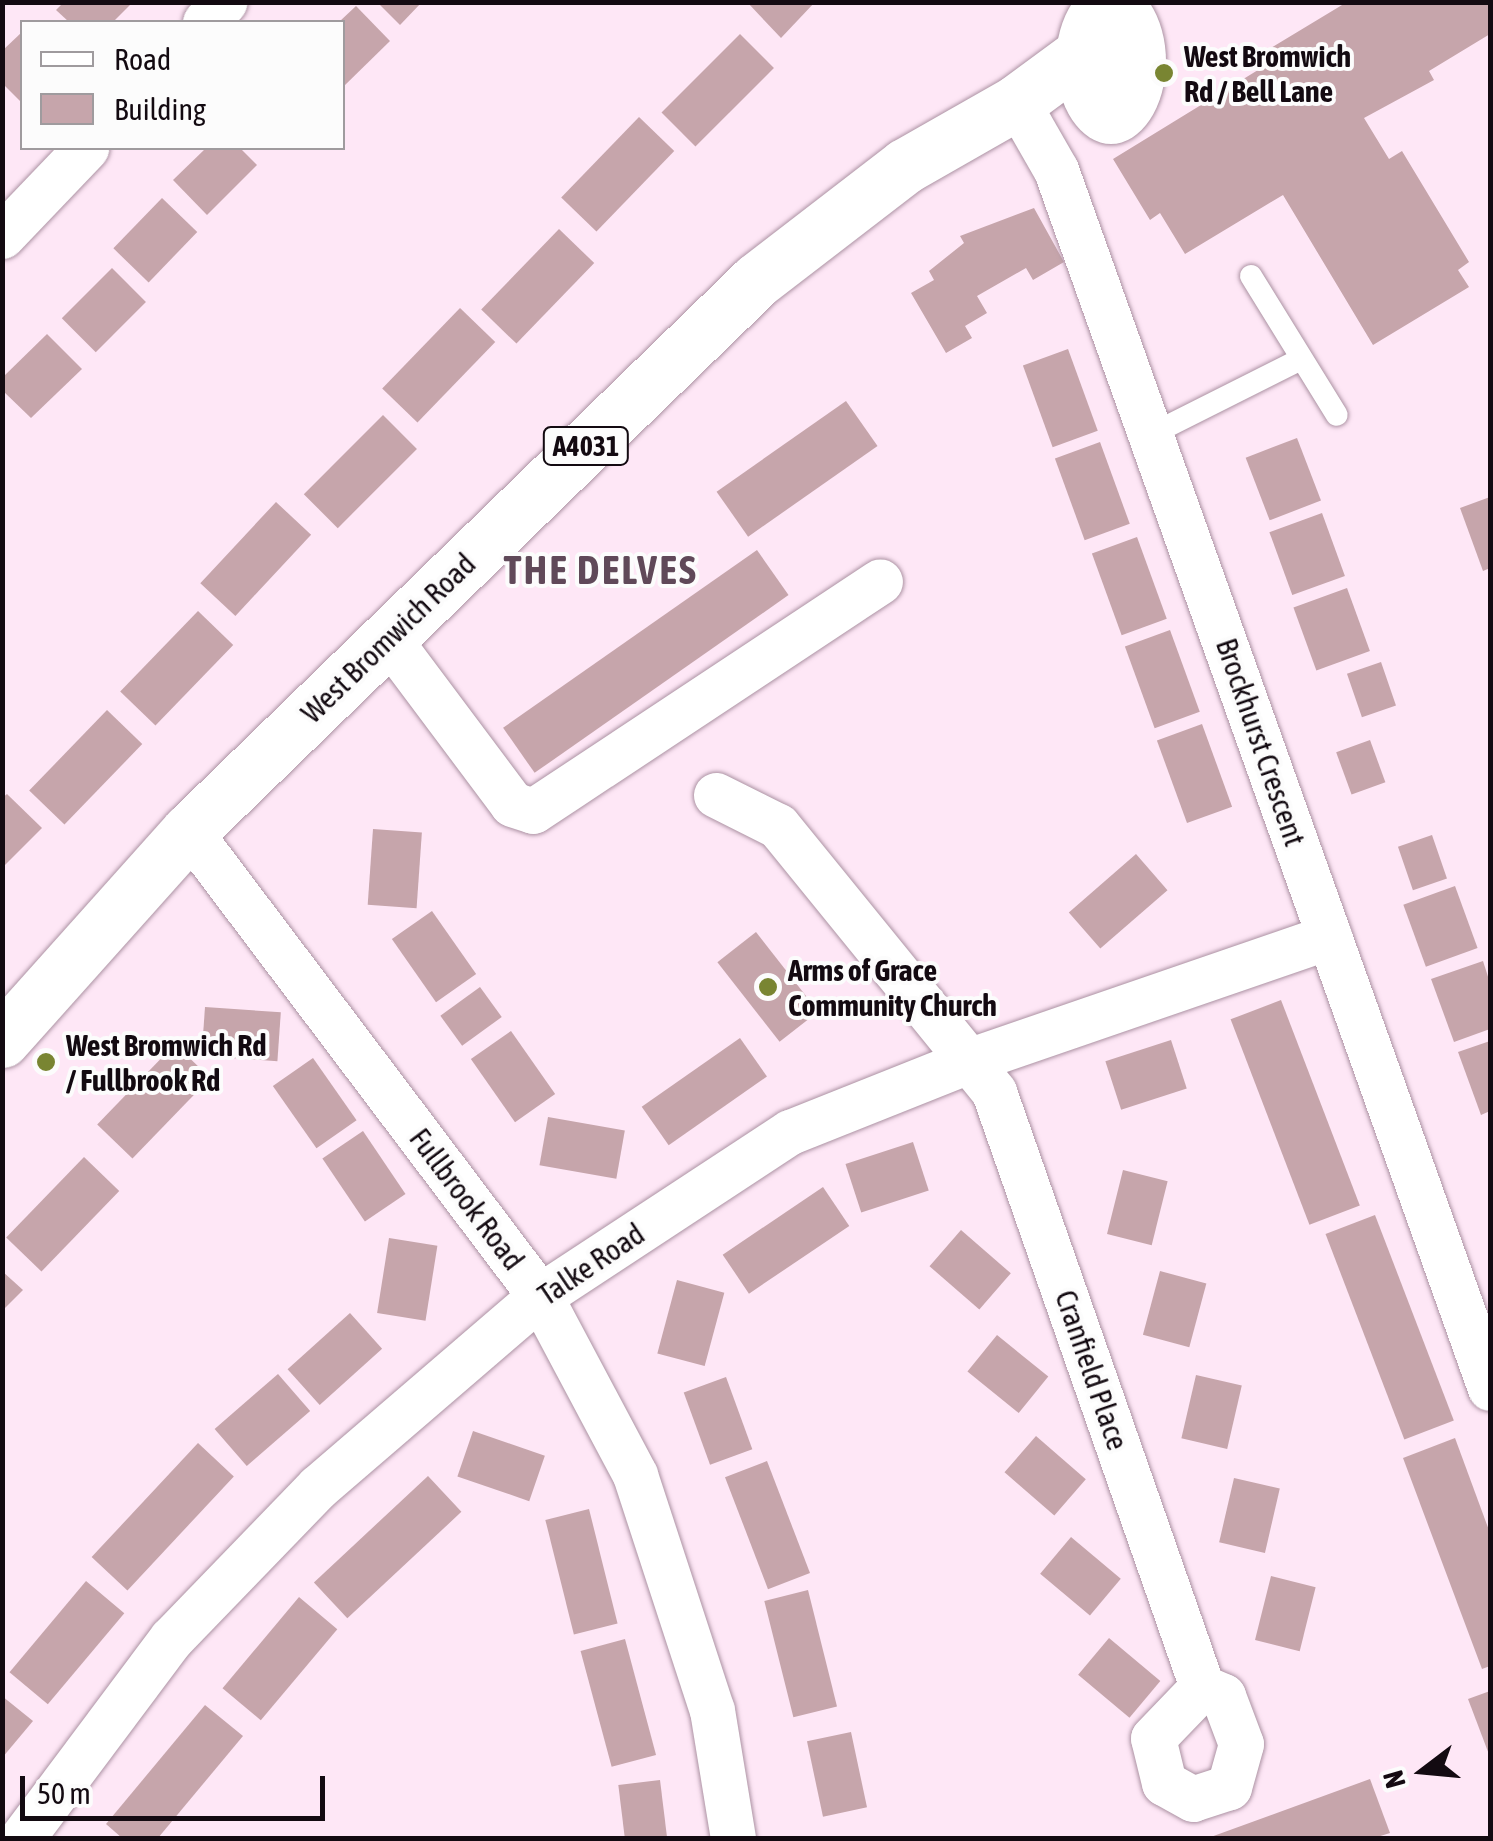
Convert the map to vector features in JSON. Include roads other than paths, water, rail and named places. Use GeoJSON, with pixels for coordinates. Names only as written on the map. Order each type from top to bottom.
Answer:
{"type":"FeatureCollection","features":[{"type":"Feature","properties":{"kind":"main road","name":"West Bromwich Road"},"geometry":{"type":"LineString","coordinates":[[2,1040],[188,830],[757,280],[905,166],[1016,102],[1118,16]]}},
{"type":"Feature","properties":{"kind":"street","name":"Brockhurst Crescent"},"geometry":{"type":"LineString","coordinates":[[1016,102],[1056,170],[1329,937],[1487,1365]]}},
{"type":"Feature","properties":{"kind":"street"},"geometry":{"type":"LineString","coordinates":[[2,236],[84,150]]}},
{"type":"Feature","properties":{"kind":"street"},"geometry":{"type":"LineString","coordinates":[[388,638],[512,804],[532,812],[880,582]]}},
{"type":"Feature","properties":{"kind":"street","name":"Cranfield Place"},"geometry":{"type":"LineString","coordinates":[[716,795],[778,826],[994,1092],[1202,1687]]}},
{"type":"Feature","properties":{"kind":"street","name":"Fullbrook Road"},"geometry":{"type":"LineString","coordinates":[[188,830],[540,1296],[635,1474],[712,1710],[733,1838]]}},
{"type":"Feature","properties":{"kind":"street","name":"Talke Road"},"geometry":{"type":"LineString","coordinates":[[22,1838],[171,1640],[318,1487],[540,1296],[790,1132],[968,1060],[1329,937]]}},
{"type":"Feature","properties":{"kind":"lane"},"geometry":{"type":"LineString","coordinates":[[1251,276],[1336,414]]}},
{"type":"Feature","properties":{"kind":"lane"},"geometry":{"type":"LineString","coordinates":[[1152,434],[1301,359]]}},
{"type":"Feature","properties":{"kind":"place","name":"West Bromwich Rd / Bell Lane"},"geometry":{"type":"Point","coordinates":[1164,73]}},
{"type":"Feature","properties":{"kind":"place","name":"Arms of Grace Community Church"},"geometry":{"type":"Point","coordinates":[768,987]}},
{"type":"Feature","properties":{"kind":"place","name":"West Bromwich Rd / Fullbrook Rd"},"geometry":{"type":"Point","coordinates":[46,1062]}},
{"type":"Feature","properties":{"kind":"district","name":"THE DELVES"},"geometry":{"type":"Point","coordinates":[601,570]}}]}
